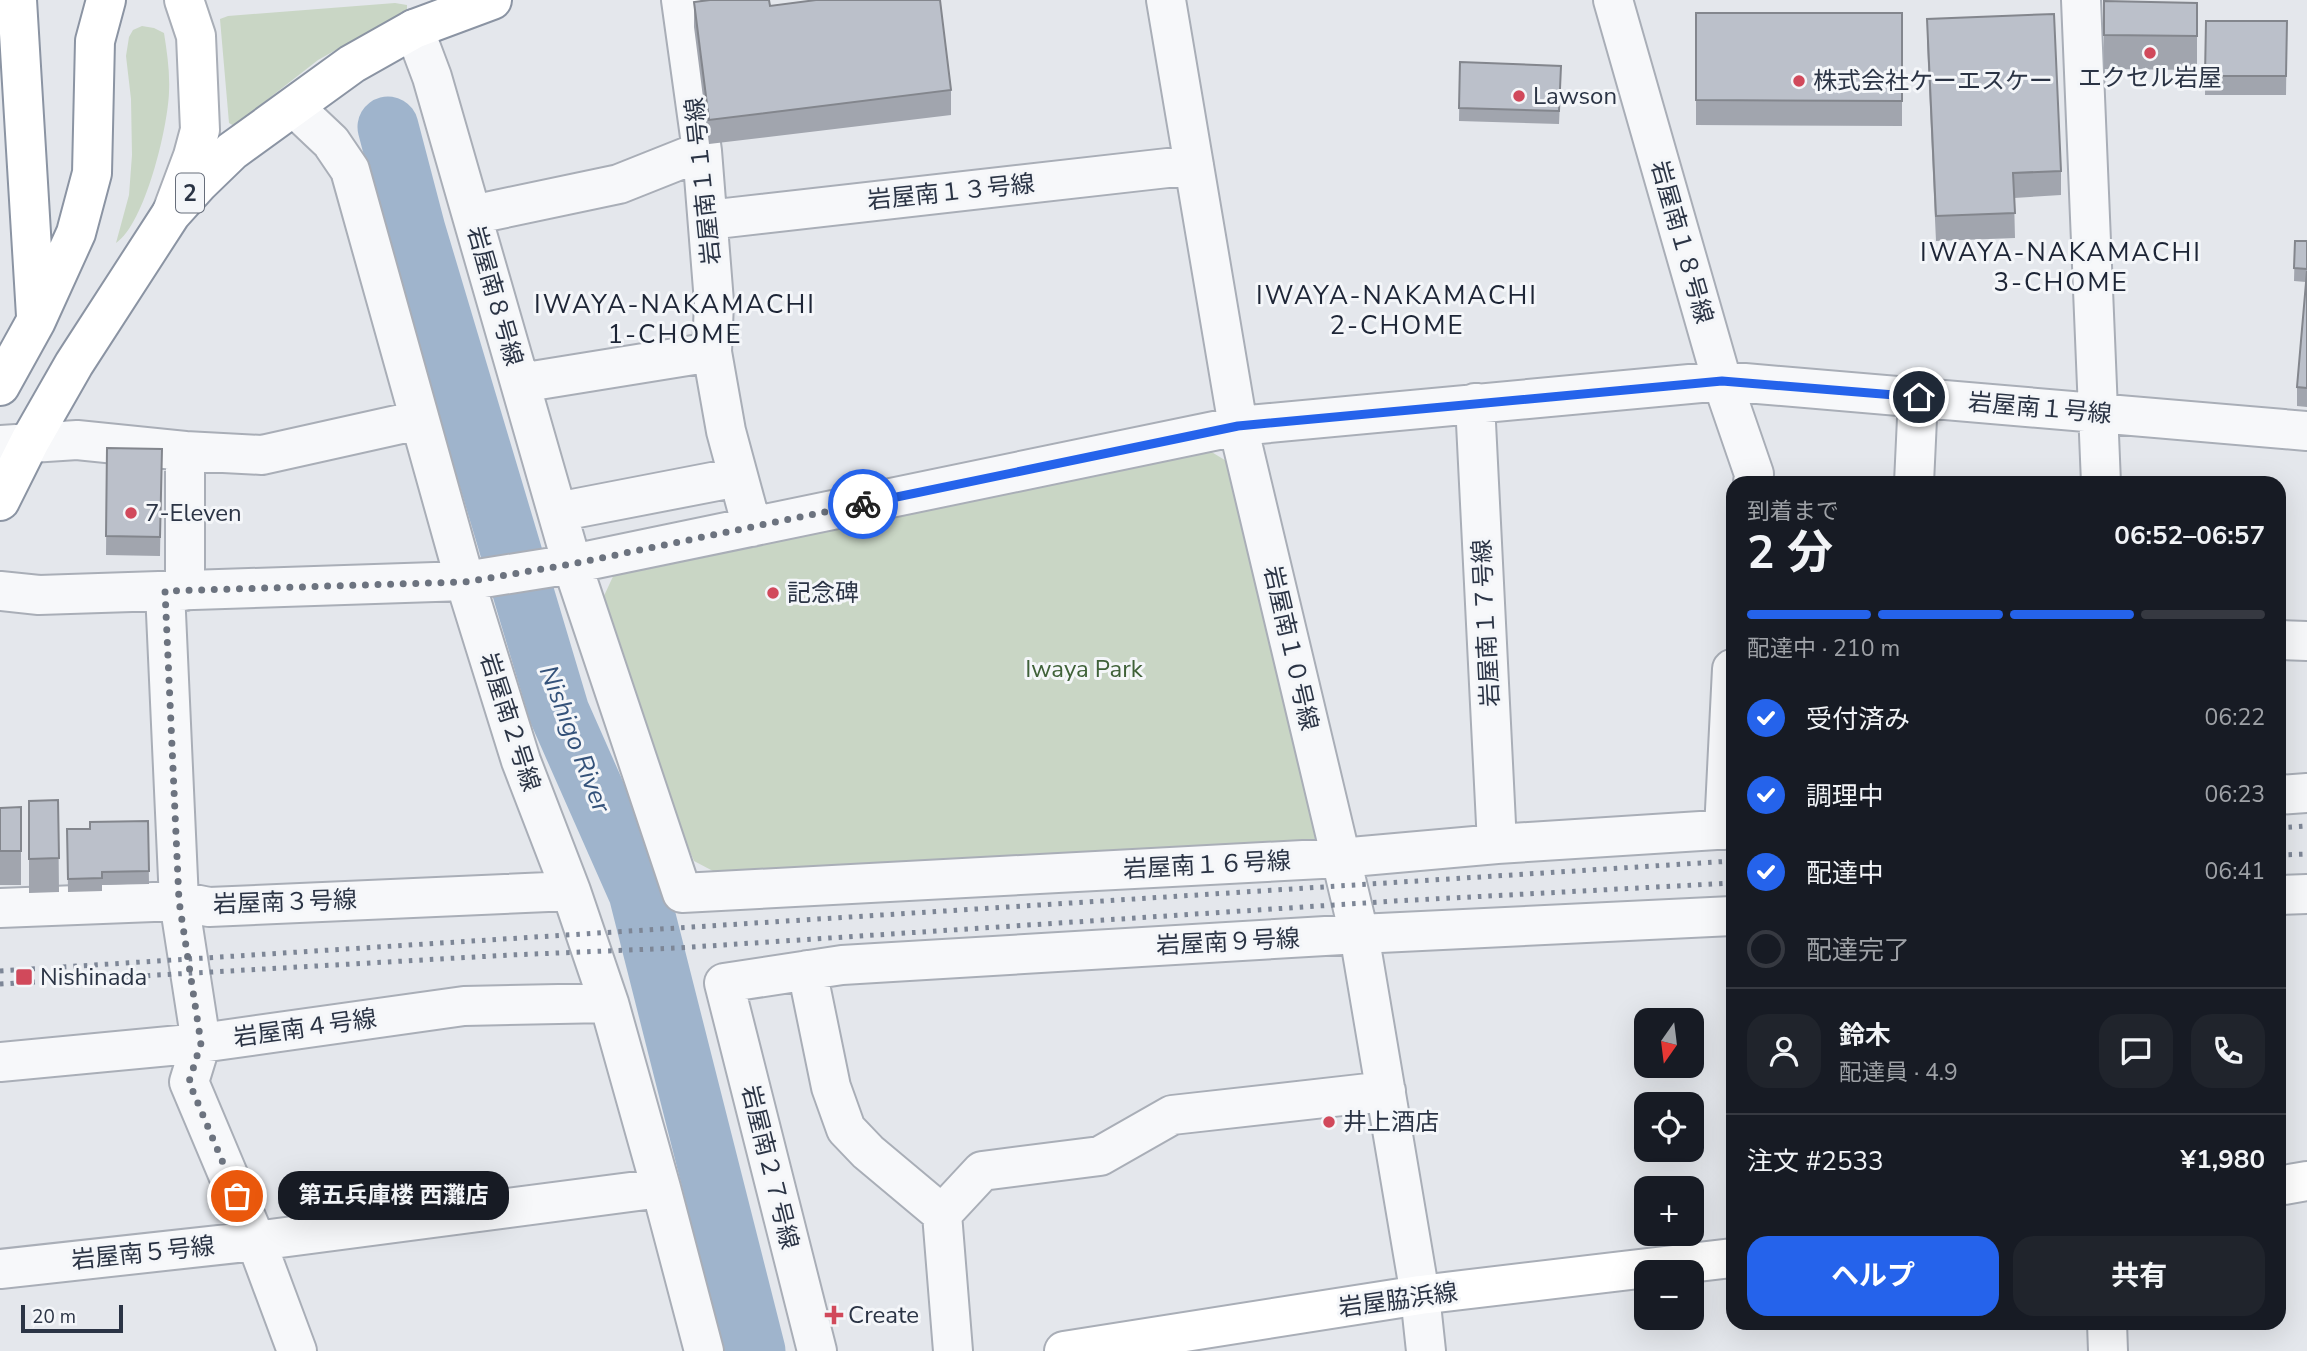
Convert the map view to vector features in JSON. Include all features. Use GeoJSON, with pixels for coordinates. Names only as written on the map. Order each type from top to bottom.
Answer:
{"type":"FeatureCollection","features":[{"type":"Feature","properties":{"kind":"main road"},"geometry":{"type":"LineString","coordinates":[[16,0],[36,321]]}},
{"type":"Feature","properties":{"kind":"main road"},"geometry":{"type":"LineString","coordinates":[[0,386],[36,321],[76,233],[92,173],[95,41],[106,0]]}},
{"type":"Feature","properties":{"kind":"main road"},"geometry":{"type":"LineString","coordinates":[[171,214],[200,130],[196,36],[184,0]]}},
{"type":"Feature","properties":{"kind":"main road","name":"2"},"geometry":{"type":"LineString","coordinates":[[0,501],[15,443],[74,364],[171,214],[232,151],[352,64],[414,29],[492,0]]}},
{"type":"Feature","properties":{"kind":"main road"},"geometry":{"type":"LineString","coordinates":[[2286,1185],[2307,1181]]}},
{"type":"Feature","properties":{"kind":"main road","name":"岩屋脇浜線"},"geometry":{"type":"LineString","coordinates":[[1064,1351],[1420,1295],[1726,1259]]}},
{"type":"Feature","properties":{"kind":"street","name":"岩屋南１１号線"},"geometry":{"type":"LineString","coordinates":[[681,0],[702,151],[714,302],[712,352],[726,430],[752,527]]}},
{"type":"Feature","properties":{"kind":"street","name":"岩屋南１０号線"},"geometry":{"type":"LineString","coordinates":[[1166,0],[1238,426],[1359,934],[1420,1295],[1426,1351]]}},
{"type":"Feature","properties":{"kind":"street","name":"岩屋南１８号線"},"geometry":{"type":"LineString","coordinates":[[1613,0],[1722,381],[1754,476]]}},
{"type":"Feature","properties":{"kind":"street"},"geometry":{"type":"LineString","coordinates":[[2081,0],[2101,476]]}},
{"type":"Feature","properties":{"kind":"street","name":"岩屋南８号線"},"geometry":{"type":"LineString","coordinates":[[414,29],[432,77],[572,564],[682,893]]}},
{"type":"Feature","properties":{"kind":"street","name":"岩屋南２号線"},"geometry":{"type":"LineString","coordinates":[[294,107],[331,142],[350,170],[465,582],[522,761],[610,1003],[704,1351]]}},
{"type":"Feature","properties":{"kind":"street"},"geometry":{"type":"LineString","coordinates":[[472,215],[620,184],[702,151]]}},
{"type":"Feature","properties":{"kind":"street","name":"岩屋南１３号線"},"geometry":{"type":"LineString","coordinates":[[708,220],[1194,165]]}},
{"type":"Feature","properties":{"kind":"street"},"geometry":{"type":"LineString","coordinates":[[520,383],[712,352]]}},
{"type":"Feature","properties":{"kind":"street","name":"岩屋南１号線"},"geometry":{"type":"LineString","coordinates":[[465,582],[572,564],[1238,426],[1722,381],[2307,432]]}},
{"type":"Feature","properties":{"kind":"street"},"geometry":{"type":"LineString","coordinates":[[1914,476],[1919,397]]}},
{"type":"Feature","properties":{"kind":"street","name":"岩屋南１７号線"},"geometry":{"type":"LineString","coordinates":[[1475,402],[1497,844]]}},
{"type":"Feature","properties":{"kind":"street"},"geometry":{"type":"LineString","coordinates":[[15,443],[78,440],[185,451],[262,455],[419,420]]}},
{"type":"Feature","properties":{"kind":"street"},"geometry":{"type":"LineString","coordinates":[[185,451],[175,591],[179,901],[201,1043],[189,1082],[256,1241],[297,1351]]}},
{"type":"Feature","properties":{"kind":"street"},"geometry":{"type":"LineString","coordinates":[[557,512],[738,477]]}},
{"type":"Feature","properties":{"kind":"street"},"geometry":{"type":"LineString","coordinates":[[0,591],[39,595],[465,582]]}},
{"type":"Feature","properties":{"kind":"street"},"geometry":{"type":"LineString","coordinates":[[2286,640],[2307,641]]}},
{"type":"Feature","properties":{"kind":"street"},"geometry":{"type":"LineString","coordinates":[[2286,794],[2307,793]]}},
{"type":"Feature","properties":{"kind":"street","name":"岩屋南１６号線"},"geometry":{"type":"LineString","coordinates":[[682,893],[1340,858],[1497,844],[1726,830]]}},
{"type":"Feature","properties":{"kind":"street","name":"岩屋南３号線"},"geometry":{"type":"LineString","coordinates":[[0,908],[179,901],[209,907],[571,891]]}},
{"type":"Feature","properties":{"kind":"street"},"geometry":{"type":"LineString","coordinates":[[2286,895],[2307,894]]}},
{"type":"Feature","properties":{"kind":"street","name":"岩屋南９号線"},"geometry":{"type":"LineString","coordinates":[[724,983],[842,964],[1726,916]]}},
{"type":"Feature","properties":{"kind":"street"},"geometry":{"type":"LineString","coordinates":[[807,970],[831,1087],[846,1129],[868,1152],[942,1214],[953,1351]]}},
{"type":"Feature","properties":{"kind":"street","name":"岩屋南２７号線"},"geometry":{"type":"LineString","coordinates":[[724,983],[817,1351]]}},
{"type":"Feature","properties":{"kind":"street","name":"岩屋南４号線"},"geometry":{"type":"LineString","coordinates":[[0,1062],[201,1043],[464,1006],[610,1003]]}},
{"type":"Feature","properties":{"kind":"street"},"geometry":{"type":"LineString","coordinates":[[942,1214],[982,1171],[1100,1156],[1171,1115],[1385,1091]]}},
{"type":"Feature","properties":{"kind":"street","name":"岩屋南５号線"},"geometry":{"type":"LineString","coordinates":[[0,1269],[256,1241],[661,1188]]}},
{"type":"Feature","properties":{"kind":"street"},"geometry":{"type":"LineString","coordinates":[[2107,1330],[2108,1351]]}},
{"type":"Feature","properties":{"kind":"green space"},"geometry":{"type":"Polygon","coordinates":[[[395,3],[407,5],[407,10],[318,60],[236,127],[229,123],[220,19],[228,16],[395,3]]]}},
{"type":"Feature","properties":{"kind":"green space"},"geometry":{"type":"Polygon","coordinates":[[[142,26],[164,33],[169,77],[168,108],[153,174],[145,196],[127,232],[116,243],[129,195],[132,155],[131,99],[126,56],[129,37],[133,30],[142,26]]]}},
{"type":"Feature","properties":{"kind":"green space","name":"Iwaya Park"},"geometry":{"type":"Polygon","coordinates":[[[1205,448],[1233,465],[1324,848],[730,880],[694,861],[654,768],[603,598],[616,570],[1205,448]]]}},
{"type":"Feature","properties":{"kind":"building"},"geometry":{"type":"Polygon","coordinates":[[[769,0],[770,6],[816,0],[940,0],[951,90],[709,120],[694,2],[769,0]]]}},
{"type":"Feature","properties":{"kind":"building"},"geometry":{"type":"Polygon","coordinates":[[[2104,1],[2197,3],[2197,36],[2104,35],[2104,1]]]}},
{"type":"Feature","properties":{"kind":"building","name":"株式会社ケーエスケー"},"geometry":{"type":"Polygon","coordinates":[[[1696,13],[1902,13],[1902,101],[1696,100],[1696,13]]]}},
{"type":"Feature","properties":{"kind":"building"},"geometry":{"type":"Polygon","coordinates":[[[2054,14],[2061,171],[2013,173],[2015,213],[1936,216],[1927,19],[2054,14]]]}},
{"type":"Feature","properties":{"kind":"building"},"geometry":{"type":"Polygon","coordinates":[[[2206,21],[2287,21],[2286,76],[2205,76],[2206,21]]]}},
{"type":"Feature","properties":{"kind":"building"},"geometry":{"type":"Polygon","coordinates":[[[1460,62],[1561,66],[1559,111],[1459,108],[1460,62]]]}},
{"type":"Feature","properties":{"kind":"building"},"geometry":{"type":"Polygon","coordinates":[[[2295,241],[2307,241],[2307,269],[2294,268],[2295,241]]]}},
{"type":"Feature","properties":{"kind":"building"},"geometry":{"type":"Polygon","coordinates":[[[2307,271],[2307,388],[2297,387],[2307,271]]]}},
{"type":"Feature","properties":{"kind":"building"},"geometry":{"type":"Polygon","coordinates":[[[107,448],[162,449],[160,537],[106,536],[107,448]]]}},
{"type":"Feature","properties":{"kind":"building"},"geometry":{"type":"Polygon","coordinates":[[[58,800],[59,858],[29,859],[29,801],[58,800]]]}},
{"type":"Feature","properties":{"kind":"building"},"geometry":{"type":"Polygon","coordinates":[[[21,807],[21,851],[0,851],[0,808],[21,807]]]}},
{"type":"Feature","properties":{"kind":"building"},"geometry":{"type":"Polygon","coordinates":[[[148,821],[149,871],[102,872],[102,878],[68,879],[67,829],[90,829],[90,822],[148,821]]]}},
{"type":"Feature","properties":{"kind":"waterway","name":"Nishigo River"},"geometry":{"type":"LineString","coordinates":[[388,127],[415,230],[559,712],[639,893],[755,1351]]}},
{"type":"Feature","properties":{"kind":"railway"},"geometry":{"type":"LineString","coordinates":[[2286,827],[2307,826]]}},
{"type":"Feature","properties":{"kind":"railway"},"geometry":{"type":"LineString","coordinates":[[2286,855],[2307,854]]}},
{"type":"Feature","properties":{"kind":"railway"},"geometry":{"type":"LineString","coordinates":[[0,971],[1726,861]]}},
{"type":"Feature","properties":{"kind":"railway"},"geometry":{"type":"LineString","coordinates":[[0,984],[677,948],[1395,901],[1726,883]]}},
{"type":"Feature","properties":{"kind":"way so far"},"geometry":{"type":"LineString","coordinates":[[237,1196],[189,1082],[201,1043],[179,901],[165,591],[465,582],[572,564],[863,504]]}},
{"type":"Feature","properties":{"kind":"place","name":"エクセル岩屋"},"geometry":{"type":"Point","coordinates":[2150,53]}},
{"type":"Feature","properties":{"kind":"place","name":"株式会社ケーエスケー"},"geometry":{"type":"Point","coordinates":[1799,81]}},
{"type":"Feature","properties":{"kind":"place","name":"Lawson"},"geometry":{"type":"Point","coordinates":[1519,96]}},
{"type":"Feature","properties":{"kind":"place","name":"7-Eleven"},"geometry":{"type":"Point","coordinates":[131,513]}},
{"type":"Feature","properties":{"kind":"place","name":"記念碑"},"geometry":{"type":"Point","coordinates":[773,593]}},
{"type":"Feature","properties":{"kind":"place","name":"Nishinada"},"geometry":{"type":"Point","coordinates":[24,977]}},
{"type":"Feature","properties":{"kind":"place","name":"井上酒店"},"geometry":{"type":"Point","coordinates":[1329,1122]}},
{"type":"Feature","properties":{"kind":"place","name":"第五兵庫楼 西灘店"},"geometry":{"type":"Point","coordinates":[237,1196]}},
{"type":"Feature","properties":{"kind":"place","name":"Create"},"geometry":{"type":"Point","coordinates":[834,1315]}},
{"type":"Feature","properties":{"kind":"district","name":"IWAYA-NAKAMACHI 3-CHOME"},"geometry":{"type":"Point","coordinates":[2061,267]}},
{"type":"Feature","properties":{"kind":"district","name":"IWAYA-NAKAMACHI 2-CHOME"},"geometry":{"type":"Point","coordinates":[1397,310]}},
{"type":"Feature","properties":{"kind":"district","name":"IWAYA-NAKAMACHI 1-CHOME"},"geometry":{"type":"Point","coordinates":[675,319]}},
{"type":"Feature","properties":{"kind":"route"},"geometry":{"type":"LineString","coordinates":[[863,504],[1238,426],[1722,381],[1919,397]]}}]}
